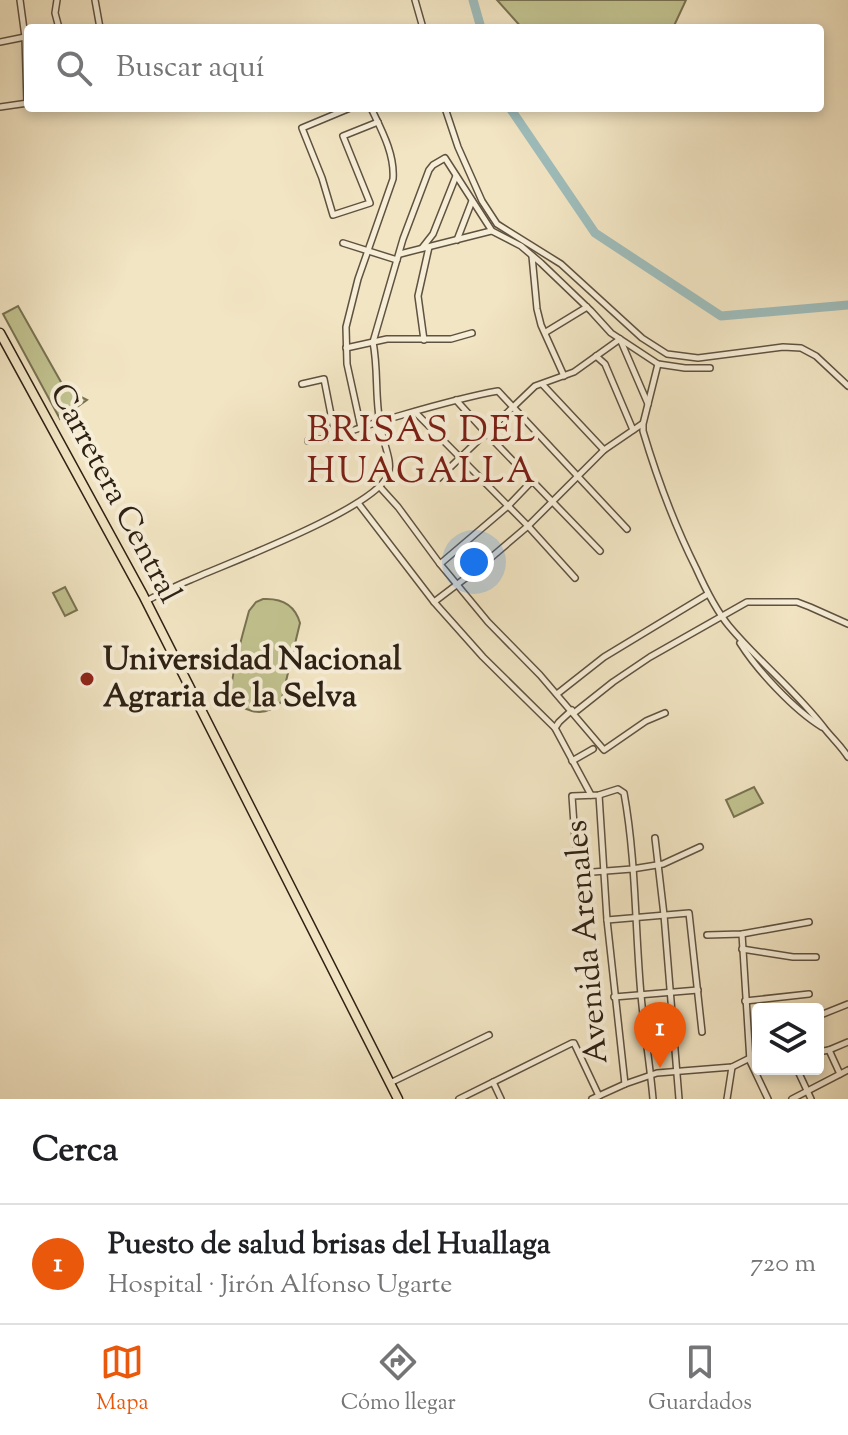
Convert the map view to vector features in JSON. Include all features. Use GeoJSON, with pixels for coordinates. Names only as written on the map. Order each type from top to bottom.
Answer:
{"type":"FeatureCollection","features":[{"type":"Feature","properties":{"kind":"highway","name":"Carretera Central"},"geometry":{"type":"LineString","coordinates":[[0,333],[145,601],[398,1099]]}},
{"type":"Feature","properties":{"kind":"street"},"geometry":{"type":"LineString","coordinates":[[20,0],[24,30]]}},
{"type":"Feature","properties":{"kind":"street"},"geometry":{"type":"LineString","coordinates":[[57,0],[55,13],[58,24]]}},
{"type":"Feature","properties":{"kind":"street"},"geometry":{"type":"LineString","coordinates":[[95,0],[99,24]]}},
{"type":"Feature","properties":{"kind":"street"},"geometry":{"type":"LineString","coordinates":[[415,0],[422,24]]}},
{"type":"Feature","properties":{"kind":"street"},"geometry":{"type":"LineString","coordinates":[[0,42],[24,37]]}},
{"type":"Feature","properties":{"kind":"street"},"geometry":{"type":"LineString","coordinates":[[0,107],[24,104]]}},
{"type":"Feature","properties":{"kind":"street"},"geometry":{"type":"LineString","coordinates":[[340,112],[302,128],[333,215],[370,203],[343,136],[378,122]]}},
{"type":"Feature","properties":{"kind":"street"},"geometry":{"type":"LineString","coordinates":[[361,428],[347,364],[346,327],[394,170],[382,129],[373,112]]}},
{"type":"Feature","properties":{"kind":"street"},"geometry":{"type":"LineString","coordinates":[[446,112],[482,201],[497,224],[561,264],[642,338],[667,354],[698,358],[783,347],[801,348],[816,356],[848,386]]}},
{"type":"Feature","properties":{"kind":"street"},"geometry":{"type":"LineString","coordinates":[[145,601],[278,544],[358,503],[387,478],[390,467],[379,422],[373,342],[398,257],[429,170],[445,158],[492,231],[521,246],[541,263],[611,333],[659,364],[710,368]]}},
{"type":"Feature","properties":{"kind":"street"},"geometry":{"type":"LineString","coordinates":[[424,340],[418,296],[425,248],[457,175]]}},
{"type":"Feature","properties":{"kind":"street"},"geometry":{"type":"LineString","coordinates":[[456,240],[473,200]]}},
{"type":"Feature","properties":{"kind":"street"},"geometry":{"type":"LineString","coordinates":[[343,243],[398,257],[492,231]]}},
{"type":"Feature","properties":{"kind":"street"},"geometry":{"type":"LineString","coordinates":[[532,256],[541,325],[564,376]]}},
{"type":"Feature","properties":{"kind":"street"},"geometry":{"type":"LineString","coordinates":[[546,332],[587,307]]}},
{"type":"Feature","properties":{"kind":"street"},"geometry":{"type":"LineString","coordinates":[[346,348],[387,339],[451,339],[472,333]]}},
{"type":"Feature","properties":{"kind":"street"},"geometry":{"type":"LineString","coordinates":[[439,478],[535,386],[574,372],[620,339]]}},
{"type":"Feature","properties":{"kind":"street"},"geometry":{"type":"LineString","coordinates":[[620,339],[648,405]]}},
{"type":"Feature","properties":{"kind":"street"},"geometry":{"type":"LineString","coordinates":[[596,356],[605,364],[633,430]]}},
{"type":"Feature","properties":{"kind":"street"},"geometry":{"type":"LineString","coordinates":[[659,364],[680,356]]}},
{"type":"Feature","properties":{"kind":"street"},"geometry":{"type":"LineString","coordinates":[[659,364],[643,424],[646,440],[672,515],[708,594],[721,616],[775,676],[817,716],[848,757]]}},
{"type":"Feature","properties":{"kind":"street"},"geometry":{"type":"LineString","coordinates":[[302,384],[324,379],[335,435]]}},
{"type":"Feature","properties":{"kind":"street"},"geometry":{"type":"LineString","coordinates":[[543,385],[604,450]]}},
{"type":"Feature","properties":{"kind":"street"},"geometry":{"type":"LineString","coordinates":[[308,441],[455,399],[498,391],[627,529]]}},
{"type":"Feature","properties":{"kind":"street"},"geometry":{"type":"LineString","coordinates":[[455,399],[600,551]]}},
{"type":"Feature","properties":{"kind":"street"},"geometry":{"type":"LineString","coordinates":[[415,412],[575,578]]}},
{"type":"Feature","properties":{"kind":"street"},"geometry":{"type":"LineString","coordinates":[[434,602],[528,526],[604,450],[643,424]]}},
{"type":"Feature","properties":{"kind":"street"},"geometry":{"type":"LineString","coordinates":[[440,564],[508,506],[532,481]]}},
{"type":"Feature","properties":{"kind":"street"},"geometry":{"type":"LineString","coordinates":[[379,486],[456,585],[557,694],[604,750],[646,721],[665,713]]}},
{"type":"Feature","properties":{"kind":"street"},"geometry":{"type":"LineString","coordinates":[[358,503],[434,602],[483,657],[555,728],[591,795]]}},
{"type":"Feature","properties":{"kind":"street"},"geometry":{"type":"LineString","coordinates":[[557,694],[604,657],[708,594]]}},
{"type":"Feature","properties":{"kind":"street"},"geometry":{"type":"LineString","coordinates":[[555,728],[559,722],[650,657],[739,605],[751,601],[791,601],[848,624]]}},
{"type":"Feature","properties":{"kind":"street"},"geometry":{"type":"LineString","coordinates":[[572,761],[593,749]]}},
{"type":"Feature","properties":{"kind":"street"},"geometry":{"type":"LineString","coordinates":[[653,1099],[641,996],[632,869],[624,793],[618,789],[599,795],[572,796],[580,873],[604,872],[632,869],[658,865],[700,847]]}},
{"type":"Feature","properties":{"kind":"street","name":"Avenida Arenales"},"geometry":{"type":"LineString","coordinates":[[599,795],[607,920],[625,1084]]}},
{"type":"Feature","properties":{"kind":"street"},"geometry":{"type":"LineString","coordinates":[[655,838],[679,1099]]}},
{"type":"Feature","properties":{"kind":"street"},"geometry":{"type":"LineString","coordinates":[[607,920],[689,913],[702,1032]]}},
{"type":"Feature","properties":{"kind":"street"},"geometry":{"type":"LineString","coordinates":[[707,935],[742,934],[809,922]]}},
{"type":"Feature","properties":{"kind":"street"},"geometry":{"type":"LineString","coordinates":[[742,934],[749,1057],[768,1099]]}},
{"type":"Feature","properties":{"kind":"street"},"geometry":{"type":"LineString","coordinates":[[742,949],[793,957],[816,957]]}},
{"type":"Feature","properties":{"kind":"street"},"geometry":{"type":"LineString","coordinates":[[614,997],[698,990]]}},
{"type":"Feature","properties":{"kind":"street"},"geometry":{"type":"LineString","coordinates":[[745,1001],[809,994]]}},
{"type":"Feature","properties":{"kind":"street"},"geometry":{"type":"LineString","coordinates":[[824,1014],[848,1004]]}},
{"type":"Feature","properties":{"kind":"street"},"geometry":{"type":"LineString","coordinates":[[748,1020],[752,1020]]}},
{"type":"Feature","properties":{"kind":"street"},"geometry":{"type":"LineString","coordinates":[[390,1083],[489,1035]]}},
{"type":"Feature","properties":{"kind":"street"},"geometry":{"type":"LineString","coordinates":[[824,1051],[848,1042]]}},
{"type":"Feature","properties":{"kind":"street"},"geometry":{"type":"LineString","coordinates":[[459,1099],[572,1043],[596,1098],[651,1075],[738,1066],[752,1056]]}},
{"type":"Feature","properties":{"kind":"street"},"geometry":{"type":"LineString","coordinates":[[829,1050],[840,1074]]}},
{"type":"Feature","properties":{"kind":"street"},"geometry":{"type":"LineString","coordinates":[[727,1099],[732,1067]]}},
{"type":"Feature","properties":{"kind":"street"},"geometry":{"type":"LineString","coordinates":[[792,1099],[848,1070]]}},
{"type":"Feature","properties":{"kind":"street"},"geometry":{"type":"LineString","coordinates":[[800,1075],[811,1099]]}},
{"type":"Feature","properties":{"kind":"street"},"geometry":{"type":"LineString","coordinates":[[493,1082],[501,1099]]}},
{"type":"Feature","properties":{"kind":"green space"},"geometry":{"type":"Polygon","coordinates":[[[497,0],[686,0],[675,24],[518,24],[497,0]]]}},
{"type":"Feature","properties":{"kind":"green space"},"geometry":{"type":"Polygon","coordinates":[[[18,306],[61,382],[87,400],[60,419],[3,314],[18,306]]]}},
{"type":"Feature","properties":{"kind":"green space"},"geometry":{"type":"Polygon","coordinates":[[[65,587],[77,610],[65,616],[53,593],[65,587]]]}},
{"type":"Feature","properties":{"kind":"green space"},"geometry":{"type":"Polygon","coordinates":[[[263,599],[286,604],[295,612],[300,623],[281,702],[260,712],[238,704],[231,691],[249,611],[263,599]]]}},
{"type":"Feature","properties":{"kind":"green space"},"geometry":{"type":"Polygon","coordinates":[[[754,787],[763,803],[734,817],[726,800],[754,787]]]}},
{"type":"Feature","properties":{"kind":"waterway"},"geometry":{"type":"LineString","coordinates":[[473,0],[480,24]]}},
{"type":"Feature","properties":{"kind":"waterway"},"geometry":{"type":"LineString","coordinates":[[513,112],[595,233],[721,316],[848,305]]}},
{"type":"Feature","properties":{"kind":"place","name":"Universidad Nacional Agraria de la Selva"},"geometry":{"type":"Point","coordinates":[87,679]}},
{"type":"Feature","properties":{"kind":"place","name":"Puesto de salud brisas del Huallaga"},"geometry":{"type":"Point","coordinates":[660,1068]}},
{"type":"Feature","properties":{"kind":"district","name":"BRISAS DEL HUAGALLA"},"geometry":{"type":"Point","coordinates":[422,452]}}]}
